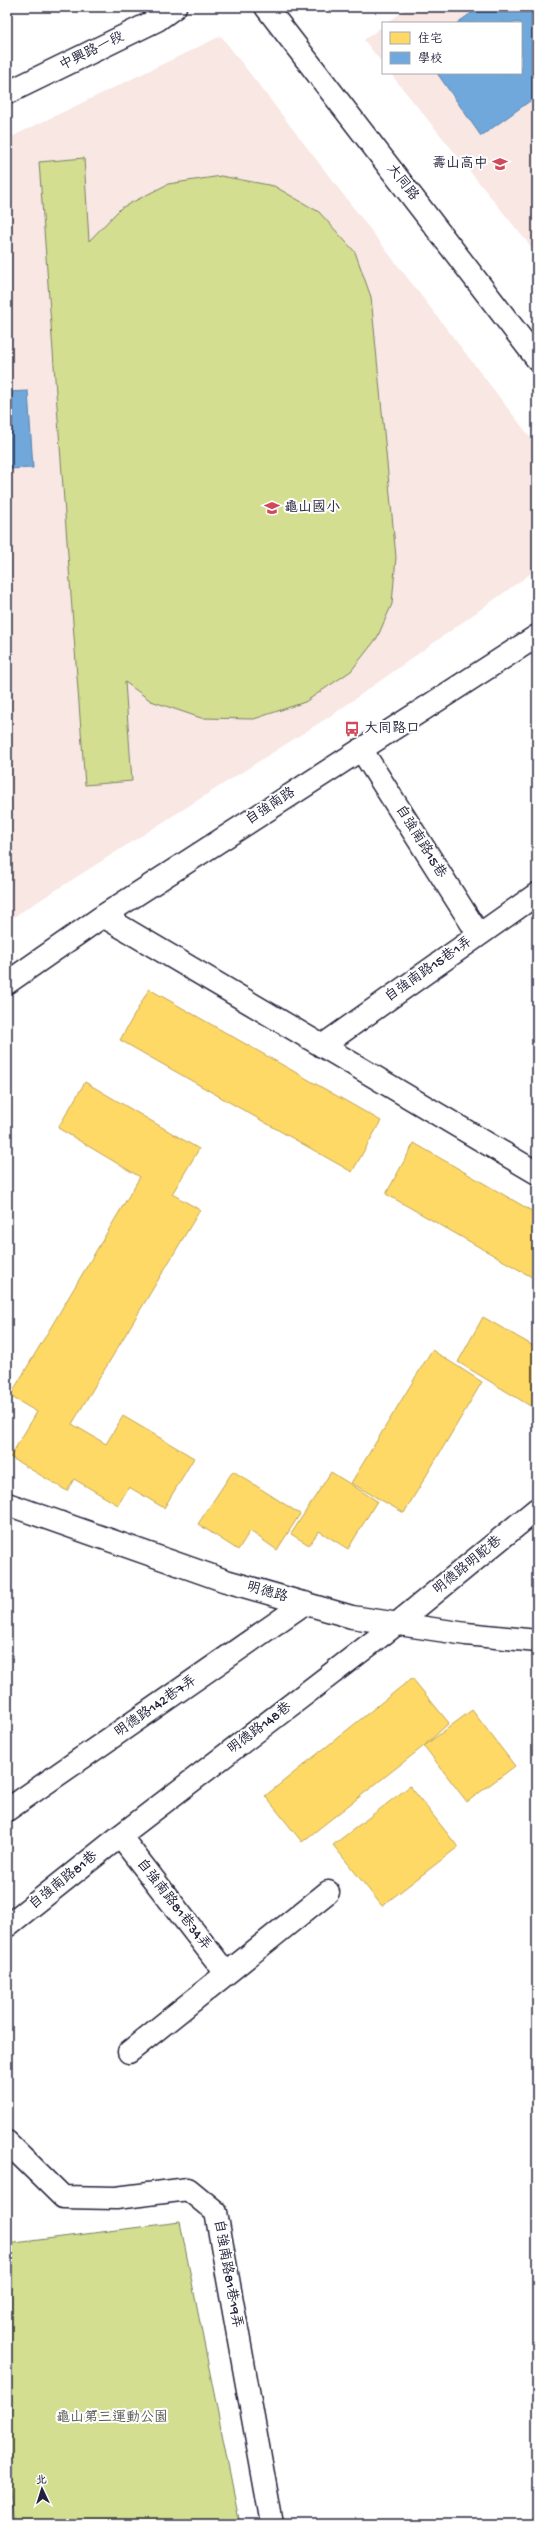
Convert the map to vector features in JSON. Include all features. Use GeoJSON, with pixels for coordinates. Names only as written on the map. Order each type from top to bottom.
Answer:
{"type":"FeatureCollection","features":[{"type":"Feature","properties":{"kind":"street","name":"中興路一段"},"geometry":{"type":"LineString","coordinates":[[7,94],[157,20],[175,7]]}},
{"type":"Feature","properties":{"kind":"street","name":"大同路"},"geometry":{"type":"LineString","coordinates":[[266,7],[537,359]]}},
{"type":"Feature","properties":{"kind":"street","name":"自強南路"},"geometry":{"type":"LineString","coordinates":[[7,983],[103,916],[537,636]]}},
{"type":"Feature","properties":{"kind":"street","name":"自強南路15巷"},"geometry":{"type":"LineString","coordinates":[[361,749],[479,935]]}},
{"type":"Feature","properties":{"kind":"street","name":"自強南路15巷1弄"},"geometry":{"type":"LineString","coordinates":[[322,1046],[537,894]]}},
{"type":"Feature","properties":{"kind":"street"},"geometry":{"type":"LineString","coordinates":[[103,916],[537,1173]]}},
{"type":"Feature","properties":{"kind":"street","name":"明德路"},"geometry":{"type":"LineString","coordinates":[[7,1504],[226,1581],[352,1617],[399,1622],[466,1634],[537,1641]]}},
{"type":"Feature","properties":{"kind":"street","name":"明德路明駝巷"},"geometry":{"type":"LineString","coordinates":[[399,1622],[537,1509]]}},
{"type":"Feature","properties":{"kind":"street","name":"明德路142巷7弄"},"geometry":{"type":"LineString","coordinates":[[7,1810],[305,1603]]}},
{"type":"Feature","properties":{"kind":"street","name":"明德路148巷"},"geometry":{"type":"LineString","coordinates":[[120,1836],[399,1622]]}},
{"type":"Feature","properties":{"kind":"street","name":"自強南路81巷"},"geometry":{"type":"LineString","coordinates":[[7,1926],[120,1836]]}},
{"type":"Feature","properties":{"kind":"street","name":"自強南路81巷34弄"},"geometry":{"type":"LineString","coordinates":[[120,1836],[226,1973]]}},
{"type":"Feature","properties":{"kind":"street"},"geometry":{"type":"LineString","coordinates":[[129,2052],[328,1892]]}},
{"type":"Feature","properties":{"kind":"street","name":"自強南路81巷19弄"},"geometry":{"type":"LineString","coordinates":[[7,2142],[63,2197],[116,2198],[188,2189],[216,2212],[272,2524]]}},
{"type":"Feature","properties":{"kind":"shaded area","name":"壽山高中"},"geometry":{"type":"Polygon","coordinates":[[[409,7],[537,7],[537,254],[391,74],[522,74],[522,22],[388,22],[409,7]]]}},
{"type":"Feature","properties":{"kind":"shaded area"},"geometry":{"type":"Polygon","coordinates":[[[382,27],[382,63],[364,40],[382,27]]]}},
{"type":"Feature","properties":{"kind":"shaded area","name":"龜山國小"},"geometry":{"type":"Polygon","coordinates":[[[221,36],[537,446],[537,569],[335,713],[7,921],[7,139],[221,36]]]}},
{"type":"Feature","properties":{"kind":"green space"},"geometry":{"type":"Polygon","coordinates":[[[84,158],[89,241],[121,208],[168,184],[221,176],[274,186],[319,212],[355,252],[371,297],[396,557],[392,604],[377,638],[351,671],[305,702],[254,719],[201,718],[151,701],[125,682],[132,781],[85,785],[39,162],[84,158]]]}},
{"type":"Feature","properties":{"kind":"green space","name":"龜山第三運動公園"},"geometry":{"type":"Polygon","coordinates":[[[180,2222],[240,2524],[14,2524],[7,2469],[7,2244],[180,2222]]]}},
{"type":"Feature","properties":{"kind":"building: 住宅"},"geometry":{"type":"Polygon","coordinates":[[[149,989],[381,1121],[352,1172],[120,1040],[149,989]]]}},
{"type":"Feature","properties":{"kind":"building: 住宅"},"geometry":{"type":"Polygon","coordinates":[[[85,1082],[199,1149],[172,1194],[200,1210],[72,1424],[106,1444],[123,1416],[194,1458],[164,1508],[129,1487],[118,1505],[74,1479],[67,1491],[10,1457],[37,1412],[10,1396],[140,1177],[58,1128],[85,1082]]]}},
{"type":"Feature","properties":{"kind":"building: 住宅"},"geometry":{"type":"Polygon","coordinates":[[[414,1143],[537,1214],[537,1280],[386,1194],[414,1143]]]}},
{"type":"Feature","properties":{"kind":"building: 住宅"},"geometry":{"type":"Polygon","coordinates":[[[483,1317],[537,1348],[537,1410],[458,1362],[483,1317]]]}},
{"type":"Feature","properties":{"kind":"building: 住宅"},"geometry":{"type":"Polygon","coordinates":[[[432,1350],[482,1382],[404,1513],[351,1483],[432,1350]]]}},
{"type":"Feature","properties":{"kind":"building: 住宅"},"geometry":{"type":"Polygon","coordinates":[[[233,1471],[300,1514],[277,1550],[250,1531],[238,1550],[198,1524],[233,1471]]]}},
{"type":"Feature","properties":{"kind":"building: 住宅"},"geometry":{"type":"Polygon","coordinates":[[[331,1472],[377,1501],[348,1549],[319,1531],[309,1545],[291,1534],[331,1472]]]}},
{"type":"Feature","properties":{"kind":"building: 住宅"},"geometry":{"type":"Polygon","coordinates":[[[412,1678],[449,1723],[424,1746],[302,1842],[265,1796],[412,1678]]]}},
{"type":"Feature","properties":{"kind":"building: 住宅"},"geometry":{"type":"Polygon","coordinates":[[[472,1710],[515,1766],[467,1802],[424,1746],[472,1710]]]}},
{"type":"Feature","properties":{"kind":"building: 住宅"},"geometry":{"type":"Polygon","coordinates":[[[410,1786],[458,1847],[382,1906],[333,1845],[410,1786]]]}},
{"type":"Feature","properties":{"kind":"building: 學校"},"geometry":{"type":"Polygon","coordinates":[[[480,7],[537,7],[537,96],[481,136],[438,74],[522,74],[522,22],[458,22],[480,7]]]}},
{"type":"Feature","properties":{"kind":"building: 學校"},"geometry":{"type":"Polygon","coordinates":[[[28,391],[33,468],[7,469],[7,392],[28,391]]]}},
{"type":"Feature","properties":{"kind":"place","name":"壽山高中"},"geometry":{"type":"Point","coordinates":[500,164]}},
{"type":"Feature","properties":{"kind":"place","name":"龜山國小"},"geometry":{"type":"Point","coordinates":[272,508]}},
{"type":"Feature","properties":{"kind":"place","name":"大同路口"},"geometry":{"type":"Point","coordinates":[352,729]}}]}
